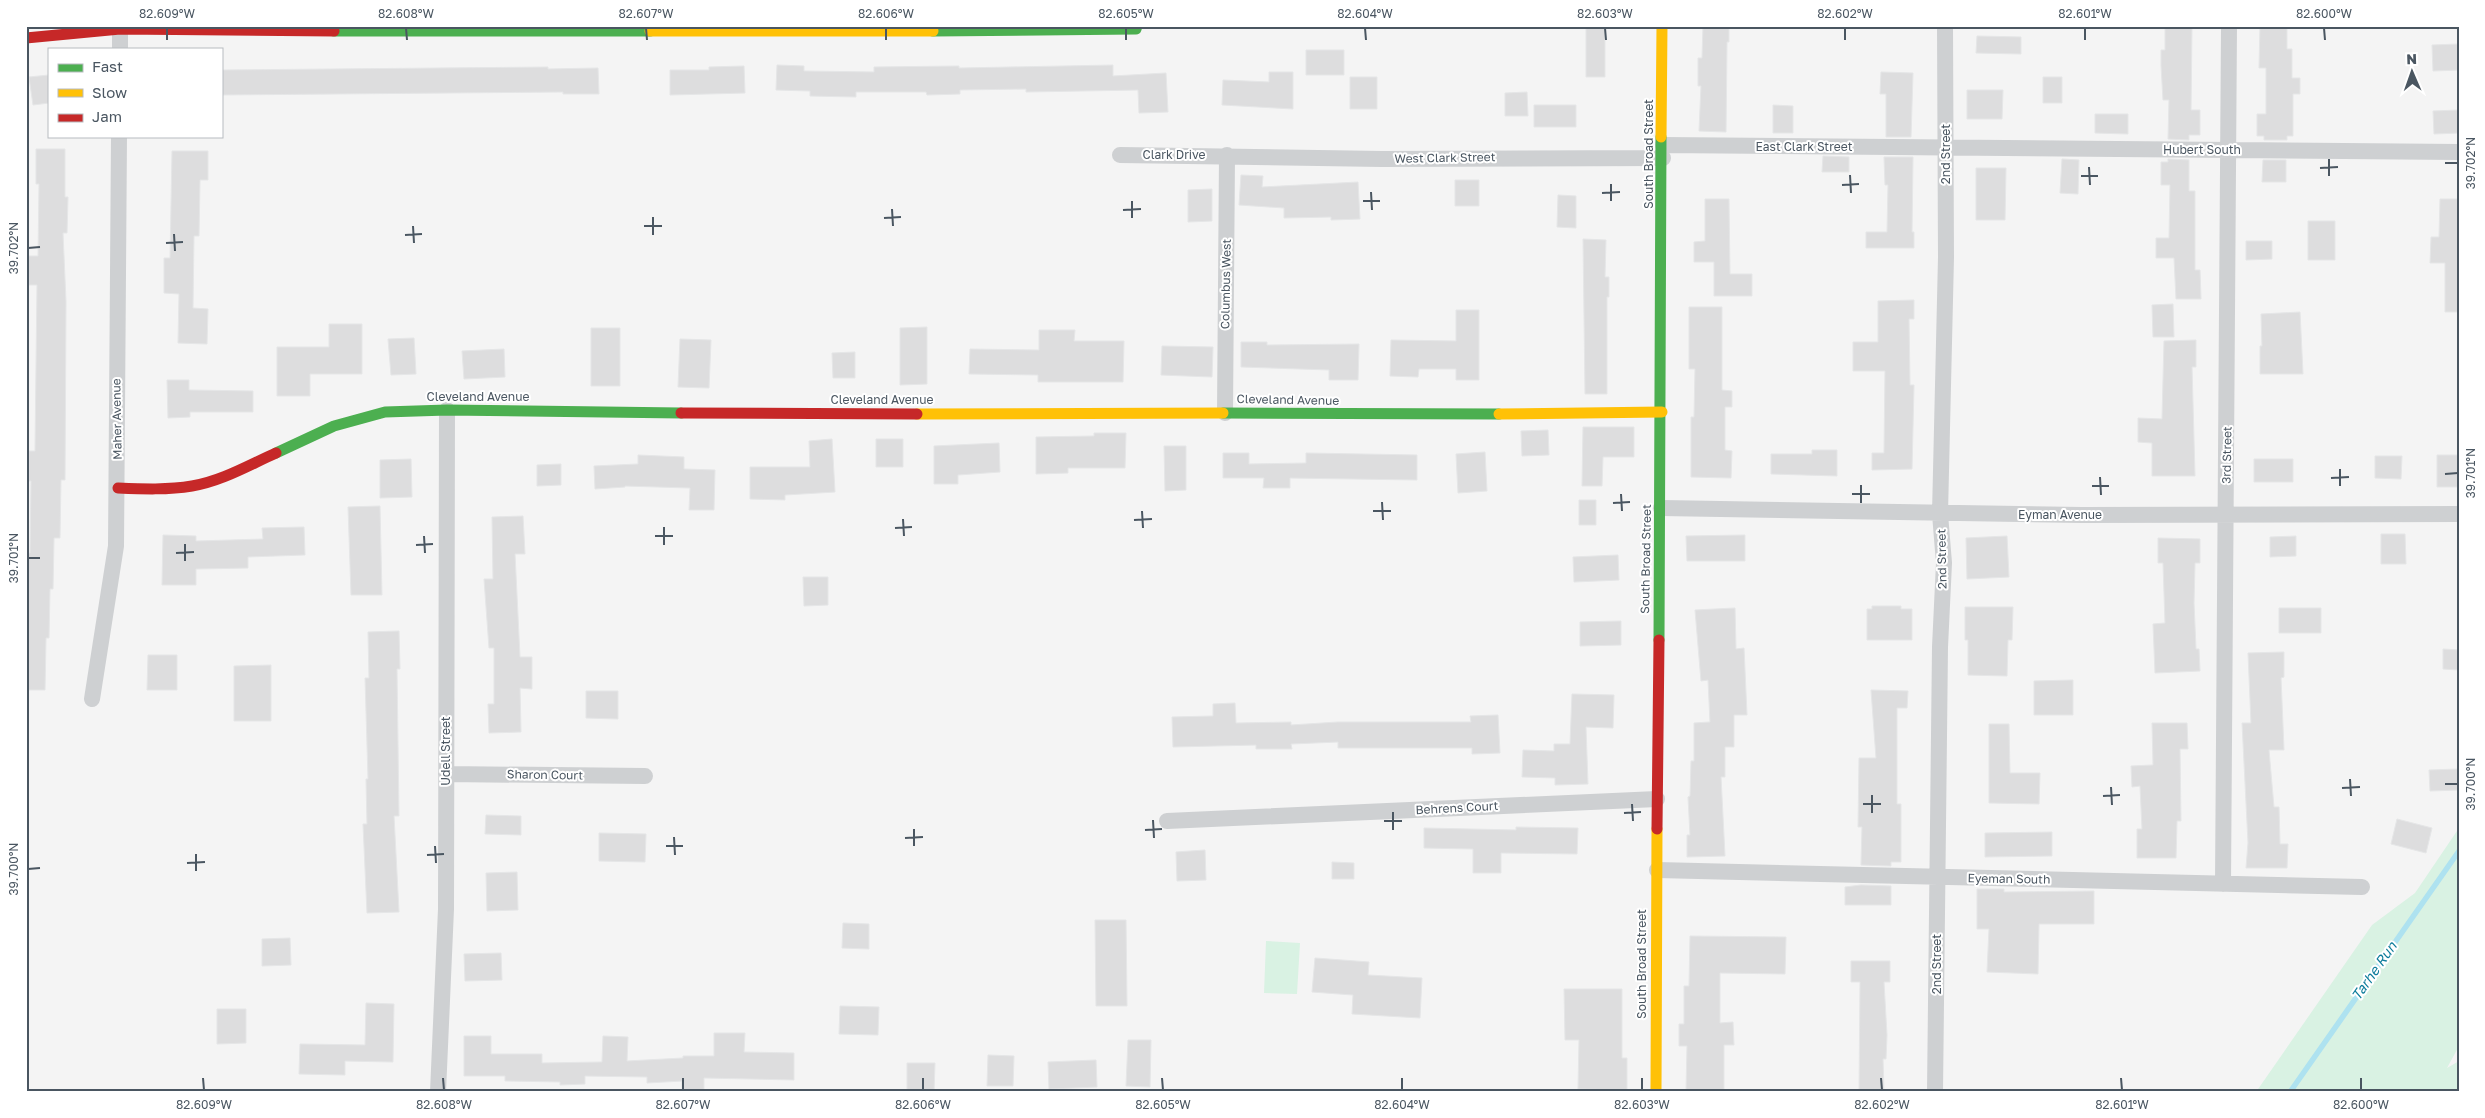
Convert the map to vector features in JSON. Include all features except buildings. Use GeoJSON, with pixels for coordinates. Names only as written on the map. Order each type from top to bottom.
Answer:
{"type":"FeatureCollection","features":[{"type":"Feature","properties":{"kind":"street","name":"South Broad Street"},"geometry":{"type":"LineString","coordinates":[[1656,1092],[1656,870],[1662,412],[1662,26]]}},
{"type":"Feature","properties":{"kind":"street","name":"2nd Street"},"geometry":{"type":"LineString","coordinates":[[1935,1092],[1940,647],[1944,563],[1940,514],[1946,267],[1946,26]]}},
{"type":"Feature","properties":{"kind":"street","name":"3rd Street"},"geometry":{"type":"LineString","coordinates":[[2222,884],[2230,150],[2229,26]]}},
{"type":"Feature","properties":{"kind":"street"},"geometry":{"type":"LineString","coordinates":[[26,38],[120,28],[225,32],[632,29],[1089,31],[1137,28]]}},
{"type":"Feature","properties":{"kind":"street"},"geometry":{"type":"LineString","coordinates":[[120,28],[120,48]]}},
{"type":"Feature","properties":{"kind":"street","name":"Maher Avenue"},"geometry":{"type":"LineString","coordinates":[[92,699],[116,546],[118,488],[116,349],[119,138]]}},
{"type":"Feature","properties":{"kind":"street","name":"East Clark Street"},"geometry":{"type":"LineString","coordinates":[[1663,152],[1946,148]]}},
{"type":"Feature","properties":{"kind":"street","name":"Hubert South"},"geometry":{"type":"LineString","coordinates":[[1946,148],[2459,152]]}},
{"type":"Feature","properties":{"kind":"street","name":"West Clark Street"},"geometry":{"type":"LineString","coordinates":[[1227,155],[1382,159],[1663,152]]}},
{"type":"Feature","properties":{"kind":"street","name":"Clark Drive"},"geometry":{"type":"LineString","coordinates":[[1120,155],[1227,155]]}},
{"type":"Feature","properties":{"kind":"street","name":"Columbus West"},"geometry":{"type":"LineString","coordinates":[[1225,413],[1227,155]]}},
{"type":"Feature","properties":{"kind":"street","name":"Cleveland Avenue"},"geometry":{"type":"LineString","coordinates":[[118,488],[193,486],[221,478],[358,418],[385,412],[447,410],[724,414],[1225,413],[1443,415],[1662,412]]}},
{"type":"Feature","properties":{"kind":"street","name":"Udell Street"},"geometry":{"type":"LineString","coordinates":[[438,1092],[446,910],[447,410]]}},
{"type":"Feature","properties":{"kind":"street","name":"Eyman Avenue"},"geometry":{"type":"LineString","coordinates":[[1661,508],[1940,514],[2459,514]]}},
{"type":"Feature","properties":{"kind":"street","name":"Sharon Court"},"geometry":{"type":"LineString","coordinates":[[446,774],[645,776]]}},
{"type":"Feature","properties":{"kind":"street","name":"Behrens Court"},"geometry":{"type":"LineString","coordinates":[[1168,821],[1657,799]]}},
{"type":"Feature","properties":{"kind":"street","name":"Eyeman South"},"geometry":{"type":"LineString","coordinates":[[1656,870],[2362,887]]}},
{"type":"Feature","properties":{"kind":"green space"},"geometry":{"type":"Polygon","coordinates":[[[2459,828],[2459,1046],[2447,1068],[2459,1061],[2459,1092],[2256,1092],[2372,925],[2415,893],[2459,828]]]}},
{"type":"Feature","properties":{"kind":"green space"},"geometry":{"type":"Polygon","coordinates":[[[1266,941],[1300,943],[1297,994],[1264,993],[1266,941]]]}},
{"type":"Feature","properties":{"kind":"waterway","name":"Tarhe Run"},"geometry":{"type":"LineString","coordinates":[[2290,1092],[2459,851]]}},
{"type":"Feature","properties":{"kind":"traffic: fast"},"geometry":{"type":"LineString","coordinates":[[933,31],[1136,29],[1137,26]]}},
{"type":"Feature","properties":{"kind":"traffic: fast"},"geometry":{"type":"LineString","coordinates":[[334,31],[650,31]]}},
{"type":"Feature","properties":{"kind":"traffic: fast"},"geometry":{"type":"LineString","coordinates":[[1659,640],[1661,137]]}},
{"type":"Feature","properties":{"kind":"traffic: fast"},"geometry":{"type":"LineString","coordinates":[[276,453],[334,426],[385,412],[447,410],[681,413]]}},
{"type":"Feature","properties":{"kind":"traffic: fast"},"geometry":{"type":"LineString","coordinates":[[1223,413],[1499,414]]}},
{"type":"Feature","properties":{"kind":"traffic: slow"},"geometry":{"type":"LineString","coordinates":[[1661,137],[1662,26]]}},
{"type":"Feature","properties":{"kind":"traffic: slow"},"geometry":{"type":"LineString","coordinates":[[650,31],[933,31]]}},
{"type":"Feature","properties":{"kind":"traffic: slow"},"geometry":{"type":"LineString","coordinates":[[1499,414],[1662,412]]}},
{"type":"Feature","properties":{"kind":"traffic: slow"},"geometry":{"type":"LineString","coordinates":[[917,414],[1223,413]]}},
{"type":"Feature","properties":{"kind":"traffic: slow"},"geometry":{"type":"LineString","coordinates":[[1656,1092],[1657,829]]}},
{"type":"Feature","properties":{"kind":"traffic: jam"},"geometry":{"type":"LineString","coordinates":[[26,38],[120,29],[334,31]]}},
{"type":"Feature","properties":{"kind":"traffic: jam"},"geometry":{"type":"LineString","coordinates":[[681,413],[917,414]]}},
{"type":"Feature","properties":{"kind":"traffic: jam"},"geometry":{"type":"LineString","coordinates":[[118,488],[165,489],[203,484],[276,453]]}},
{"type":"Feature","properties":{"kind":"traffic: jam"},"geometry":{"type":"LineString","coordinates":[[1657,829],[1659,640]]}}]}
